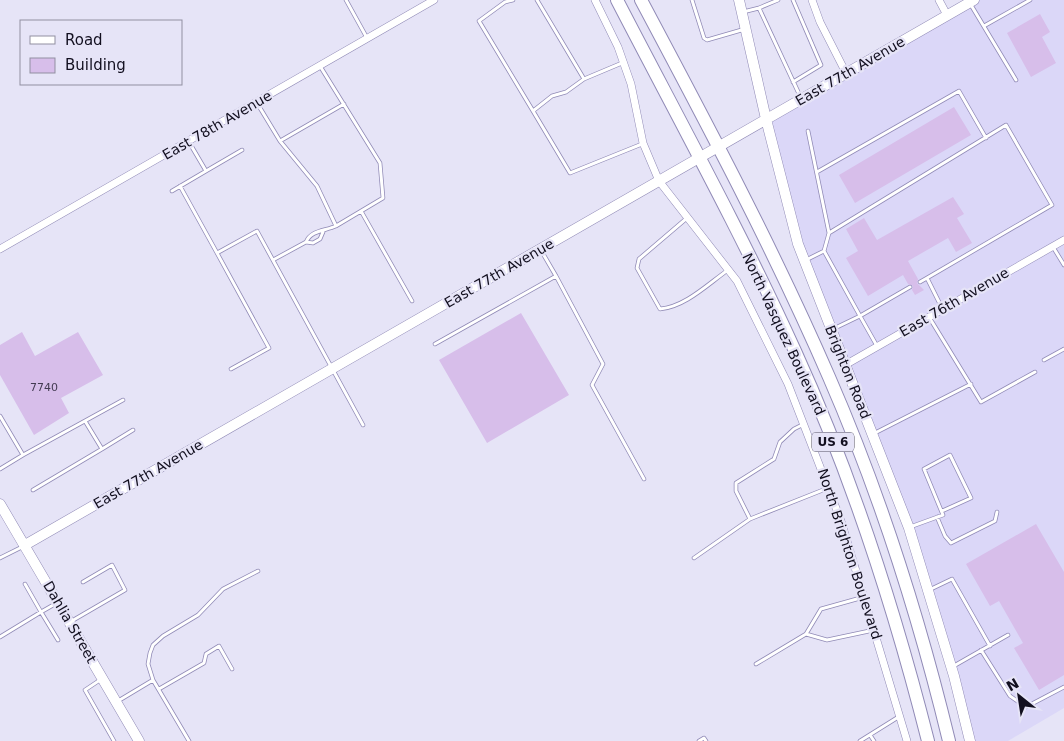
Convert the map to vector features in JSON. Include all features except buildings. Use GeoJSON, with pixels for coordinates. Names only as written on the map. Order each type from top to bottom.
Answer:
{"type":"FeatureCollection","features":[{"type":"Feature","properties":{"kind":"highway","name":"North Vasquez Boulevard"},"geometry":{"type":"LineString","coordinates":[[617,0],[794,350],[827,426],[883,578],[928,741]]}},
{"type":"Feature","properties":{"kind":"highway","name":"North Vasquez Boulevard"},"geometry":{"type":"LineString","coordinates":[[641,0],[802,317],[865,465],[898,558],[923,640],[949,741]]}},
{"type":"Feature","properties":{"kind":"street","name":"East 78th Avenue"},"geometry":{"type":"LineString","coordinates":[[0,249],[434,0]]}},
{"type":"Feature","properties":{"kind":"street","name":"North Brighton Boulevard"},"geometry":{"type":"LineString","coordinates":[[595,0],[631,84],[643,144],[659,181],[729,269],[758,319],[804,424],[829,488],[865,597],[908,741]]}},
{"type":"Feature","properties":{"kind":"street","name":"Brighton Road"},"geometry":{"type":"LineString","coordinates":[[739,0],[766,120],[803,261],[909,528],[952,667],[970,741]]}},
{"type":"Feature","properties":{"kind":"street"},"geometry":{"type":"LineString","coordinates":[[812,0],[820,22],[846,73]]}},
{"type":"Feature","properties":{"kind":"street"},"geometry":{"type":"LineString","coordinates":[[939,0],[947,15]]}},
{"type":"Feature","properties":{"kind":"street","name":"East 77th Avenue"},"geometry":{"type":"LineString","coordinates":[[25,545],[972,1]]}},
{"type":"Feature","properties":{"kind":"street","name":"East 76th Avenue"},"geometry":{"type":"LineString","coordinates":[[845,365],[1064,240]]}},
{"type":"Feature","properties":{"kind":"street","name":"Dahlia Street"},"geometry":{"type":"LineString","coordinates":[[0,504],[139,741]]}},
{"type":"Feature","properties":{"kind":"lane"},"geometry":{"type":"LineString","coordinates":[[346,0],[367,39]]}},
{"type":"Feature","properties":{"kind":"lane"},"geometry":{"type":"LineString","coordinates":[[512,0],[505,2],[479,21],[570,173],[643,144]]}},
{"type":"Feature","properties":{"kind":"lane"},"geometry":{"type":"LineString","coordinates":[[538,0],[584,79]]}},
{"type":"Feature","properties":{"kind":"lane"},"geometry":{"type":"LineString","coordinates":[[692,0],[704,38],[707,40],[746,29]]}},
{"type":"Feature","properties":{"kind":"lane"},"geometry":{"type":"LineString","coordinates":[[742,12],[759,8],[778,0]]}},
{"type":"Feature","properties":{"kind":"lane"},"geometry":{"type":"LineString","coordinates":[[793,0],[821,65],[793,82]]}},
{"type":"Feature","properties":{"kind":"lane"},"geometry":{"type":"LineString","coordinates":[[984,26],[1030,0]]}},
{"type":"Feature","properties":{"kind":"lane"},"geometry":{"type":"LineString","coordinates":[[972,1],[984,26],[1016,80]]}},
{"type":"Feature","properties":{"kind":"lane"},"geometry":{"type":"LineString","coordinates":[[759,8],[802,99]]}},
{"type":"Feature","properties":{"kind":"lane"},"geometry":{"type":"LineString","coordinates":[[533,110],[552,96],[566,92],[584,79],[623,62]]}},
{"type":"Feature","properties":{"kind":"lane"},"geometry":{"type":"LineString","coordinates":[[306,242],[308,236],[317,231],[323,232],[336,226],[383,198],[380,163],[320,66]]}},
{"type":"Feature","properties":{"kind":"lane"},"geometry":{"type":"LineString","coordinates":[[817,172],[959,91],[986,138]]}},
{"type":"Feature","properties":{"kind":"lane"},"geometry":{"type":"LineString","coordinates":[[256,102],[280,141],[317,186],[336,226]]}},
{"type":"Feature","properties":{"kind":"lane"},"geometry":{"type":"LineString","coordinates":[[280,141],[344,104]]}},
{"type":"Feature","properties":{"kind":"lane"},"geometry":{"type":"LineString","coordinates":[[829,233],[1006,125],[1052,205],[920,282]]}},
{"type":"Feature","properties":{"kind":"lane"},"geometry":{"type":"LineString","coordinates":[[808,131],[829,233],[824,251],[878,346]]}},
{"type":"Feature","properties":{"kind":"lane"},"geometry":{"type":"LineString","coordinates":[[188,141],[206,171]]}},
{"type":"Feature","properties":{"kind":"lane"},"geometry":{"type":"LineString","coordinates":[[172,191],[242,150]]}},
{"type":"Feature","properties":{"kind":"lane"},"geometry":{"type":"LineString","coordinates":[[180,186],[269,348],[231,369]]}},
{"type":"Feature","properties":{"kind":"lane"},"geometry":{"type":"LineString","coordinates":[[361,211],[412,301]]}},
{"type":"Feature","properties":{"kind":"lane"},"geometry":{"type":"LineString","coordinates":[[687,218],[639,259],[637,268],[660,309],[672,308],[729,269]]}},
{"type":"Feature","properties":{"kind":"lane"},"geometry":{"type":"LineString","coordinates":[[217,253],[258,231],[330,370],[363,425]]}},
{"type":"Feature","properties":{"kind":"lane"},"geometry":{"type":"LineString","coordinates":[[273,260],[306,242],[312,243],[320,239],[323,232]]}},
{"type":"Feature","properties":{"kind":"lane"},"geometry":{"type":"LineString","coordinates":[[1052,247],[1064,265]]}},
{"type":"Feature","properties":{"kind":"lane"},"geometry":{"type":"LineString","coordinates":[[540,249],[603,364],[592,385],[644,479]]}},
{"type":"Feature","properties":{"kind":"lane"},"geometry":{"type":"LineString","coordinates":[[803,261],[824,251]]}},
{"type":"Feature","properties":{"kind":"lane"},"geometry":{"type":"LineString","coordinates":[[435,344],[556,276]]}},
{"type":"Feature","properties":{"kind":"lane"},"geometry":{"type":"LineString","coordinates":[[927,278],[942,308]]}},
{"type":"Feature","properties":{"kind":"lane"},"geometry":{"type":"LineString","coordinates":[[831,330],[860,316],[910,287]]}},
{"type":"Feature","properties":{"kind":"lane"},"geometry":{"type":"LineString","coordinates":[[929,316],[982,402],[1035,372]]}},
{"type":"Feature","properties":{"kind":"lane"},"geometry":{"type":"LineString","coordinates":[[1044,360],[1064,348]]}},
{"type":"Feature","properties":{"kind":"lane"},"geometry":{"type":"LineString","coordinates":[[873,434],[971,384]]}},
{"type":"Feature","properties":{"kind":"lane"},"geometry":{"type":"LineString","coordinates":[[0,469],[123,400]]}},
{"type":"Feature","properties":{"kind":"lane"},"geometry":{"type":"LineString","coordinates":[[0,416],[23,455]]}},
{"type":"Feature","properties":{"kind":"lane"},"geometry":{"type":"LineString","coordinates":[[85,421],[102,449]]}},
{"type":"Feature","properties":{"kind":"lane"},"geometry":{"type":"LineString","coordinates":[[750,518],[736,491],[736,483],[774,459],[780,442],[794,429],[804,424]]}},
{"type":"Feature","properties":{"kind":"lane"},"geometry":{"type":"LineString","coordinates":[[33,490],[133,430]]}},
{"type":"Feature","properties":{"kind":"lane"},"geometry":{"type":"LineString","coordinates":[[909,528],[943,515],[924,469],[950,455],[971,498],[942,511]]}},
{"type":"Feature","properties":{"kind":"lane"},"geometry":{"type":"LineString","coordinates":[[694,558],[750,518],[829,488]]}},
{"type":"Feature","properties":{"kind":"lane"},"geometry":{"type":"LineString","coordinates":[[937,517],[945,536],[951,542],[995,521],[996,512]]}},
{"type":"Feature","properties":{"kind":"lane"},"geometry":{"type":"LineString","coordinates":[[0,558],[25,545]]}},
{"type":"Feature","properties":{"kind":"lane"},"geometry":{"type":"LineString","coordinates":[[70,622],[125,590],[112,565],[83,582]]}},
{"type":"Feature","properties":{"kind":"lane"},"geometry":{"type":"LineString","coordinates":[[189,741],[153,680],[148,664],[150,653],[154,645],[163,636],[198,615],[223,589],[258,571]]}},
{"type":"Feature","properties":{"kind":"lane"},"geometry":{"type":"LineString","coordinates":[[929,590],[952,579],[990,646]]}},
{"type":"Feature","properties":{"kind":"lane"},"geometry":{"type":"LineString","coordinates":[[25,584],[58,640]]}},
{"type":"Feature","properties":{"kind":"lane"},"geometry":{"type":"LineString","coordinates":[[756,664],[806,634],[821,609],[865,597]]}},
{"type":"Feature","properties":{"kind":"lane"},"geometry":{"type":"LineString","coordinates":[[0,637],[58,602]]}},
{"type":"Feature","properties":{"kind":"lane"},"geometry":{"type":"LineString","coordinates":[[806,634],[828,640],[875,630]]}},
{"type":"Feature","properties":{"kind":"lane"},"geometry":{"type":"LineString","coordinates":[[952,667],[1008,635]]}},
{"type":"Feature","properties":{"kind":"lane"},"geometry":{"type":"LineString","coordinates":[[159,689],[204,663],[206,654],[219,646],[232,670]]}},
{"type":"Feature","properties":{"kind":"lane"},"geometry":{"type":"LineString","coordinates":[[981,650],[1010,696],[1026,707],[1064,687]]}},
{"type":"Feature","properties":{"kind":"lane"},"geometry":{"type":"LineString","coordinates":[[102,678],[85,690],[114,741]]}},
{"type":"Feature","properties":{"kind":"lane"},"geometry":{"type":"LineString","coordinates":[[116,702],[153,680]]}},
{"type":"Feature","properties":{"kind":"lane"},"geometry":{"type":"LineString","coordinates":[[860,741],[900,716]]}},
{"type":"Feature","properties":{"kind":"lane"},"geometry":{"type":"LineString","coordinates":[[870,734],[874,741]]}},
{"type":"Feature","properties":{"kind":"lane"},"geometry":{"type":"LineString","coordinates":[[699,741],[704,738],[706,741]]}},
{"type":"Feature","properties":{"kind":"shaded area"},"geometry":{"type":"Polygon","coordinates":[[[972,0],[1064,0],[1064,708],[1008,741],[970,741],[927,583],[817,296],[767,122],[972,0]]]}}]}
